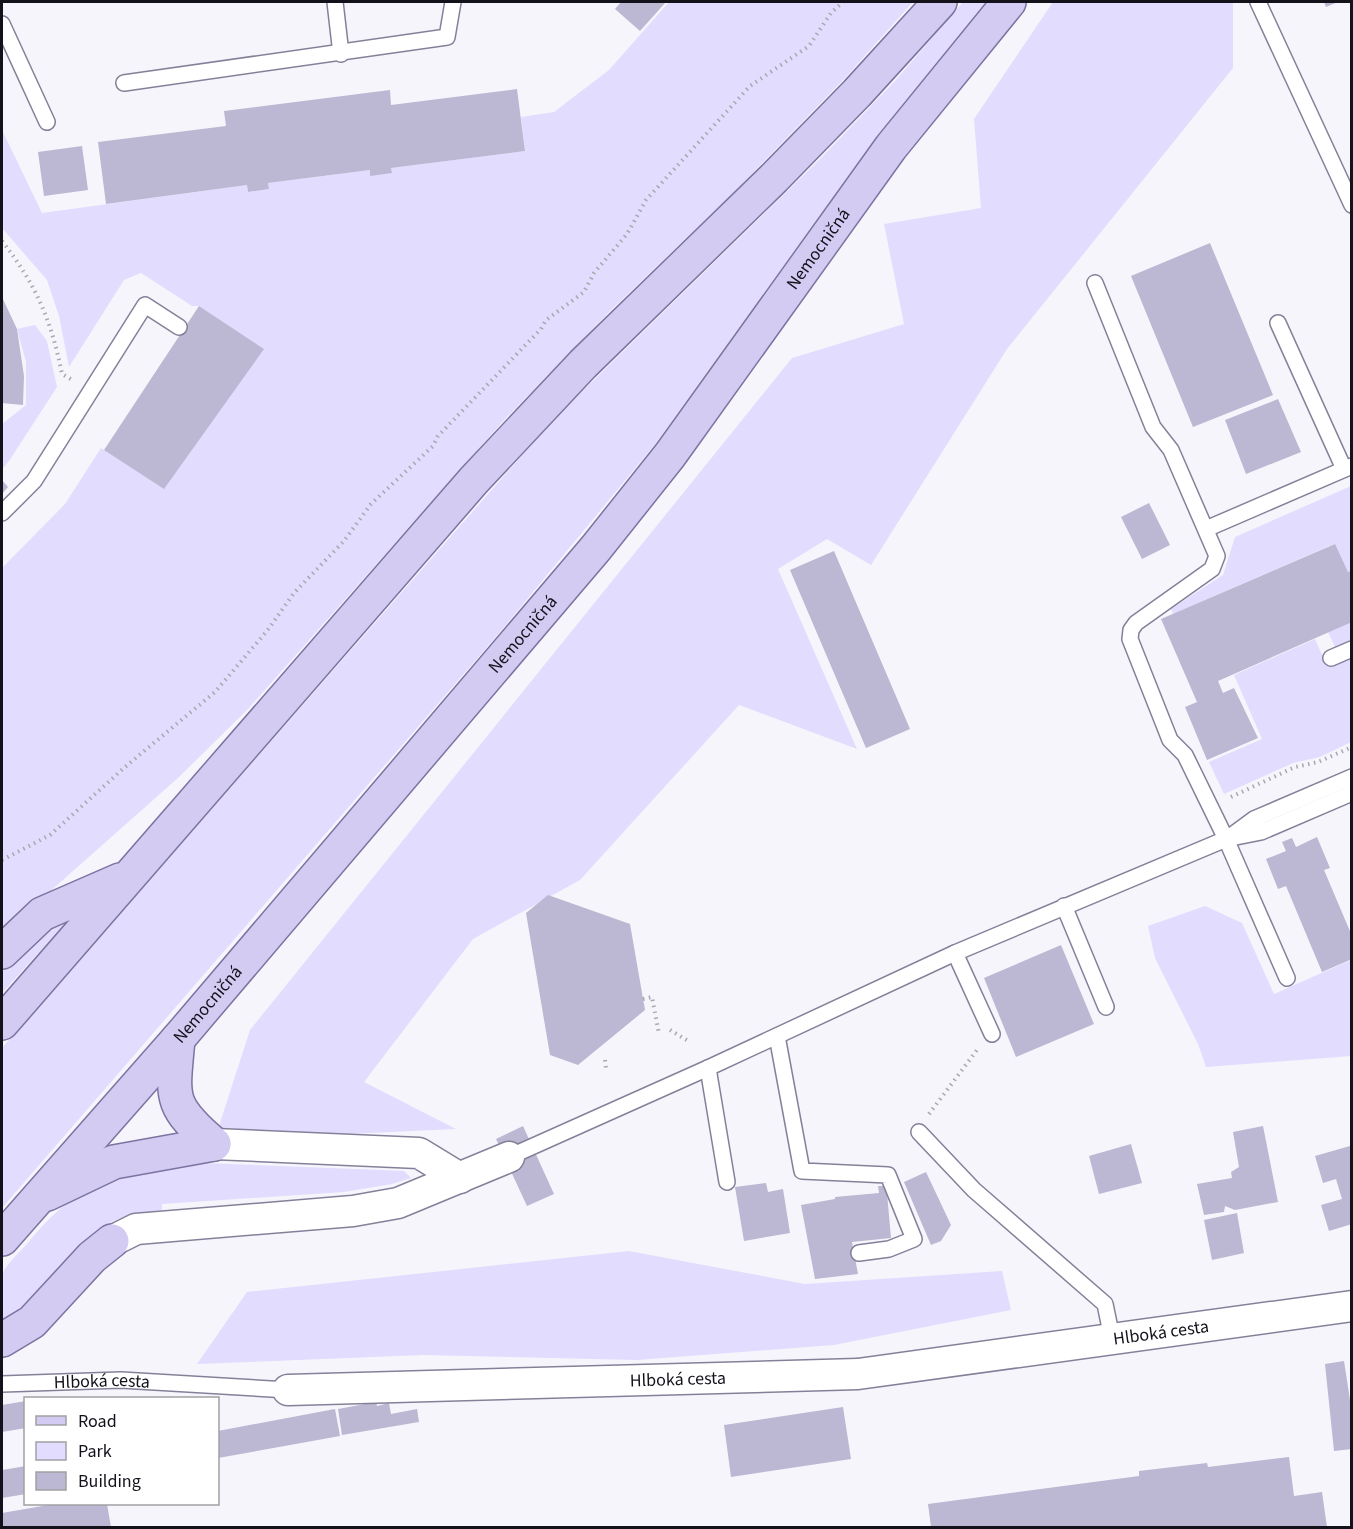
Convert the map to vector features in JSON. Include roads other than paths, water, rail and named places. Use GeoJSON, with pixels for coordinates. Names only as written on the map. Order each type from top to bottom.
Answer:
{"type":"FeatureCollection","features":[{"type":"Feature","properties":{"kind":"main road"},"geometry":{"type":"LineString","coordinates":[[2,1023],[474,480],[584,364],[841,110],[940,2]]}},
{"type":"Feature","properties":{"kind":"main road","name":"Nemocničná"},"geometry":{"type":"LineString","coordinates":[[2,1239],[177,1039],[596,548],[670,455],[891,147],[1009,2]]}},
{"type":"Feature","properties":{"kind":"main road"},"geometry":{"type":"LineString","coordinates":[[2,952],[42,914],[130,875]]}},
{"type":"Feature","properties":{"kind":"main road"},"geometry":{"type":"LineString","coordinates":[[177,1039],[174,1082],[177,1105],[192,1126],[214,1144]]}},
{"type":"Feature","properties":{"kind":"main road"},"geometry":{"type":"LineString","coordinates":[[35,1200],[114,1162],[214,1144]]}},
{"type":"Feature","properties":{"kind":"main road"},"geometry":{"type":"LineString","coordinates":[[2,1340],[32,1322],[92,1257],[112,1241]]}},
{"type":"Feature","properties":{"kind":"street"},"geometry":{"type":"LineString","coordinates":[[214,1144],[419,1154],[460,1178]]}},
{"type":"Feature","properties":{"kind":"street"},"geometry":{"type":"LineString","coordinates":[[112,1241],[136,1229],[353,1210],[398,1203],[509,1157]]}},
{"type":"Feature","properties":{"kind":"street","name":"Hlboká cesta"},"geometry":{"type":"LineString","coordinates":[[288,1390],[858,1374],[1352,1306]]}},
{"type":"Feature","properties":{"kind":"lane"},"geometry":{"type":"LineString","coordinates":[[335,2],[341,54]]}},
{"type":"Feature","properties":{"kind":"lane"},"geometry":{"type":"LineString","coordinates":[[124,83],[341,54],[447,37],[453,2]]}},
{"type":"Feature","properties":{"kind":"lane"},"geometry":{"type":"LineString","coordinates":[[1258,2],[1352,205]]}},
{"type":"Feature","properties":{"kind":"lane"},"geometry":{"type":"LineString","coordinates":[[2,24],[47,122]]}},
{"type":"Feature","properties":{"kind":"lane"},"geometry":{"type":"LineString","coordinates":[[1095,283],[1153,427],[1171,450],[1216,556],[1215,566],[1143,617],[1131,630],[1130,639],[1170,740],[1185,755],[1226,839],[1287,978]]}},
{"type":"Feature","properties":{"kind":"lane"},"geometry":{"type":"LineString","coordinates":[[2,513],[34,481],[145,305],[179,327]]}},
{"type":"Feature","properties":{"kind":"lane"},"geometry":{"type":"LineString","coordinates":[[1206,529],[1348,467],[1278,323]]}},
{"type":"Feature","properties":{"kind":"lane"},"geometry":{"type":"LineString","coordinates":[[1331,658],[1352,649]]}},
{"type":"Feature","properties":{"kind":"lane"},"geometry":{"type":"LineString","coordinates":[[1226,839],[1254,819],[1352,777]]}},
{"type":"Feature","properties":{"kind":"lane"},"geometry":{"type":"LineString","coordinates":[[509,1157],[708,1068],[955,953],[1226,839],[1261,832],[1352,793]]}},
{"type":"Feature","properties":{"kind":"lane"},"geometry":{"type":"LineString","coordinates":[[1064,906],[1106,1007]]}},
{"type":"Feature","properties":{"kind":"lane"},"geometry":{"type":"LineString","coordinates":[[955,953],[992,1034]]}},
{"type":"Feature","properties":{"kind":"lane"},"geometry":{"type":"LineString","coordinates":[[777,1036],[802,1171],[888,1175],[914,1239],[889,1249],[859,1253]]}},
{"type":"Feature","properties":{"kind":"lane"},"geometry":{"type":"LineString","coordinates":[[708,1068],[727,1182]]}},
{"type":"Feature","properties":{"kind":"lane"},"geometry":{"type":"LineString","coordinates":[[922,1125],[974,1190],[1105,1304],[1112,1338]]}},
{"type":"Feature","properties":{"kind":"lane","name":"Hlboká cesta"},"geometry":{"type":"LineString","coordinates":[[2,1384],[121,1380],[288,1390]]}}]}
